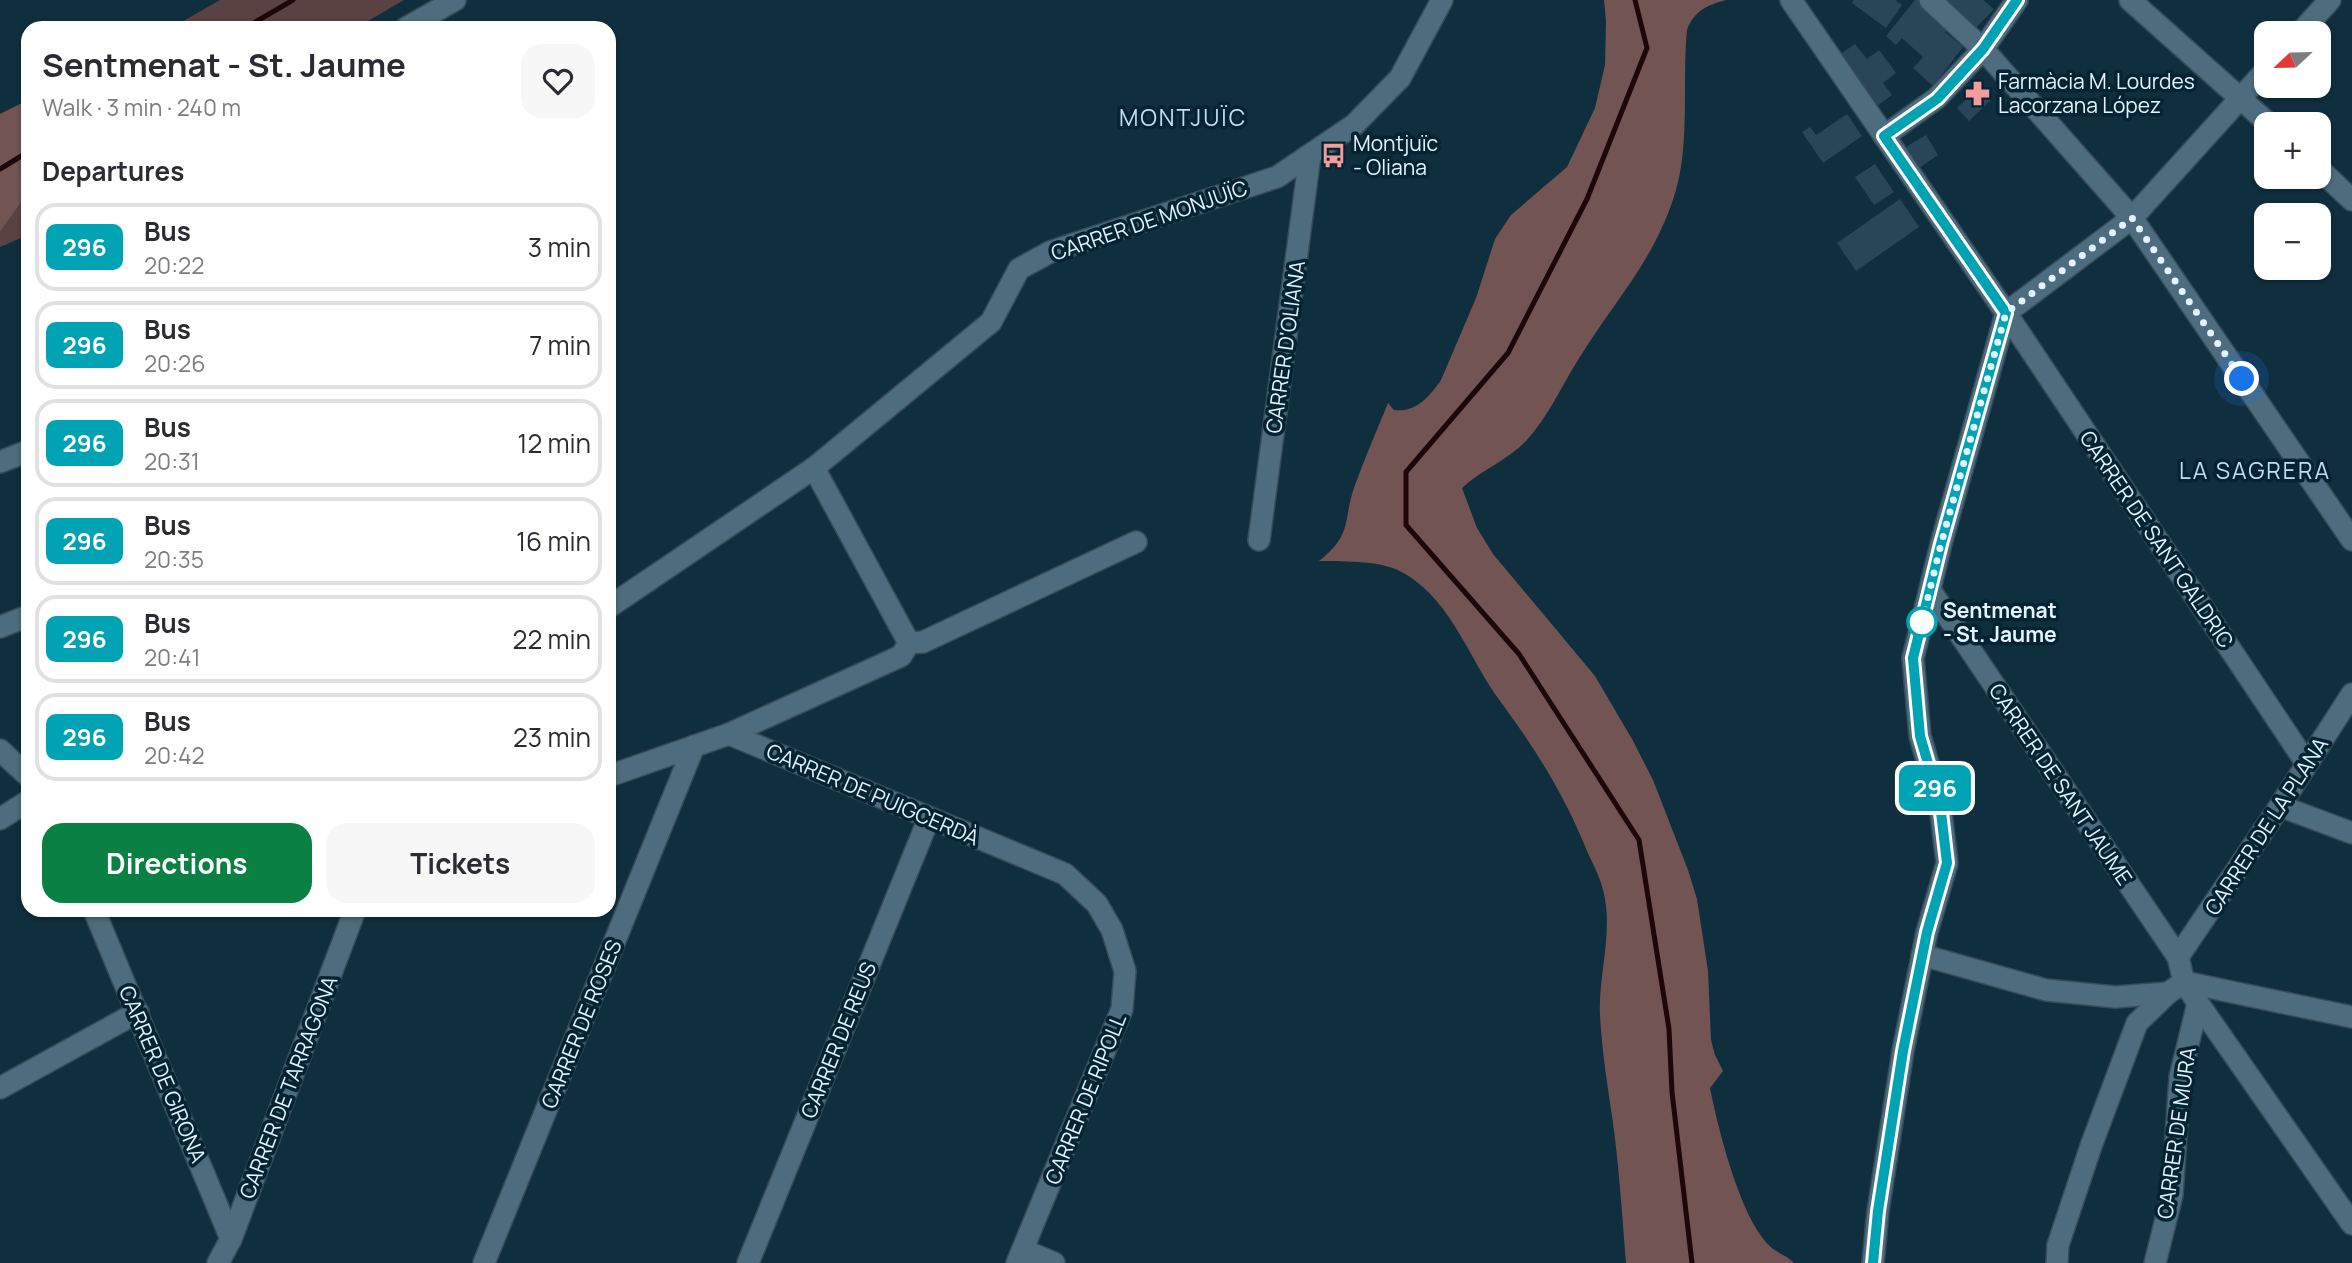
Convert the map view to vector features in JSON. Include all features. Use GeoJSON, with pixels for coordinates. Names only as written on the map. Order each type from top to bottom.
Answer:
{"type":"FeatureCollection","features":[{"type":"Feature","properties":{"kind":"street"},"geometry":{"type":"LineString","coordinates":[[418,21],[455,0]]}},
{"type":"Feature","properties":{"kind":"street","name":"CARRER DE MONJUÏC"},"geometry":{"type":"LineString","coordinates":[[616,602],[814,468],[991,322],[1019,269],[1050,252],[1277,177],[1354,125],[1400,78],[1442,0]]}},
{"type":"Feature","properties":{"kind":"street"},"geometry":{"type":"LineString","coordinates":[[1930,0],[1983,49],[2132,218],[2352,540]]}},
{"type":"Feature","properties":{"kind":"street"},"geometry":{"type":"LineString","coordinates":[[1884,136],[1937,99],[1983,49],[2017,0]]}},
{"type":"Feature","properties":{"kind":"street"},"geometry":{"type":"LineString","coordinates":[[2130,0],[2255,112]]}},
{"type":"Feature","properties":{"kind":"street"},"geometry":{"type":"LineString","coordinates":[[2311,21],[2330,0]]}},
{"type":"Feature","properties":{"kind":"street","name":"CARRER DE SANT GALDRIC"},"geometry":{"type":"LineString","coordinates":[[1795,1],[2307,764]]}},
{"type":"Feature","properties":{"kind":"street"},"geometry":{"type":"LineString","coordinates":[[1873,1263],[1878,1211],[1903,1051],[1922,955],[1947,863],[1940,804],[1920,736],[1913,658],[2006,313],[2132,218],[2254,83]]}},
{"type":"Feature","properties":{"kind":"street","name":"CARRER D'OLIANA"},"geometry":{"type":"LineString","coordinates":[[1259,540],[1310,155]]}},
{"type":"Feature","properties":{"kind":"street"},"geometry":{"type":"LineString","coordinates":[[2331,181],[2352,200]]}},
{"type":"Feature","properties":{"kind":"street"},"geometry":{"type":"LineString","coordinates":[[0,462],[21,454]]}},
{"type":"Feature","properties":{"kind":"street"},"geometry":{"type":"LineString","coordinates":[[814,468],[909,643]]}},
{"type":"Feature","properties":{"kind":"street"},"geometry":{"type":"LineString","coordinates":[[909,643],[923,642],[1136,542]]}},
{"type":"Feature","properties":{"kind":"street","name":"CARRER DE SANT JAUME"},"geometry":{"type":"LineString","coordinates":[[1930,590],[2178,957],[2176,988],[2198,1003],[2352,1224]]}},
{"type":"Feature","properties":{"kind":"street"},"geometry":{"type":"LineString","coordinates":[[0,627],[21,619]]}},
{"type":"Feature","properties":{"kind":"street"},"geometry":{"type":"LineString","coordinates":[[616,774],[729,734],[901,656],[909,643]]}},
{"type":"Feature","properties":{"kind":"street","name":"CARRER DE LA PLANA"},"geometry":{"type":"LineString","coordinates":[[2178,957],[2352,694]]}},
{"type":"Feature","properties":{"kind":"street","name":"CARRER DE PUIGCERDÀ"},"geometry":{"type":"LineString","coordinates":[[729,734],[1065,874],[1097,904],[1112,930]]}},
{"type":"Feature","properties":{"kind":"street","name":"CARRER DE ROSES"},"geometry":{"type":"LineString","coordinates":[[484,1263],[694,746]]}},
{"type":"Feature","properties":{"kind":"street"},"geometry":{"type":"LineString","coordinates":[[0,750],[21,770]]}},
{"type":"Feature","properties":{"kind":"street"},"geometry":{"type":"LineString","coordinates":[[0,819],[21,806]]}},
{"type":"Feature","properties":{"kind":"street"},"geometry":{"type":"LineString","coordinates":[[2280,806],[2352,833]]}},
{"type":"Feature","properties":{"kind":"street","name":"CARRER DE REUS"},"geometry":{"type":"LineString","coordinates":[[747,1263],[929,818]]}},
{"type":"Feature","properties":{"kind":"street","name":"CARRER DE GIRONA"},"geometry":{"type":"LineString","coordinates":[[97,917],[231,1239]]}},
{"type":"Feature","properties":{"kind":"street","name":"CARRER DE TARRAGONA"},"geometry":{"type":"LineString","coordinates":[[218,1263],[231,1239],[352,917]]}},
{"type":"Feature","properties":{"kind":"street","name":"CARRER DE RIPOLL"},"geometry":{"type":"LineString","coordinates":[[1020,1257],[1122,1009],[1125,971],[1112,930]]}},
{"type":"Feature","properties":{"kind":"street"},"geometry":{"type":"LineString","coordinates":[[1922,955],[2046,990],[2115,997],[2176,988],[2352,1017]]}},
{"type":"Feature","properties":{"kind":"street"},"geometry":{"type":"LineString","coordinates":[[2057,1263],[2058,1245],[2091,1146],[2137,1023],[2176,988]]}},
{"type":"Feature","properties":{"kind":"street","name":"CARRER DE MURA"},"geometry":{"type":"LineString","coordinates":[[2155,1263],[2172,1195],[2180,1077],[2198,1003]]}},
{"type":"Feature","properties":{"kind":"street"},"geometry":{"type":"LineString","coordinates":[[0,1088],[138,1012]]}},
{"type":"Feature","properties":{"kind":"street"},"geometry":{"type":"LineString","coordinates":[[1020,1257],[1054,1263]]}},
{"type":"Feature","properties":{"kind":"shaded area"},"geometry":{"type":"Polygon","coordinates":[[[220,0],[404,0],[368,21],[183,21],[220,0]]]}},
{"type":"Feature","properties":{"kind":"shaded area"},"geometry":{"type":"Polygon","coordinates":[[[1604,0],[1726,0],[1702,10],[1693,18],[1687,30],[1683,152],[1676,190],[1668,215],[1646,259],[1578,360],[1541,422],[1519,448],[1462,488],[1477,528],[1493,554],[1595,676],[1653,780],[1697,899],[1708,971],[1711,1040],[1723,1071],[1710,1088],[1732,1173],[1750,1218],[1761,1235],[1772,1248],[1794,1263],[1626,1263],[1617,1152],[1601,1029],[1600,1000],[1606,906],[1596,870],[1548,773],[1437,601],[1407,575],[1387,566],[1364,562],[1319,561],[1338,542],[1342,534],[1355,485],[1388,403],[1394,410],[1409,409],[1422,402],[1437,386],[1476,298],[1495,239],[1511,215],[1567,167],[1595,108],[1605,65],[1604,0]]]}},
{"type":"Feature","properties":{"kind":"shaded area"},"geometry":{"type":"Polygon","coordinates":[[[21,104],[21,203],[0,232],[0,114],[21,104]]]}},
{"type":"Feature","properties":{"kind":"shaded area"},"geometry":{"type":"Polygon","coordinates":[[[21,203],[21,238],[0,247],[0,232],[21,203]]]}},
{"type":"Feature","properties":{"kind":"building"},"geometry":{"type":"Polygon","coordinates":[[[1854,0],[1895,0],[1902,5],[1886,28],[1852,3],[1854,0]]]}},
{"type":"Feature","properties":{"kind":"building"},"geometry":{"type":"Polygon","coordinates":[[[1915,0],[1922,0],[1951,26],[1945,32],[1963,47],[1933,86],[1913,68],[1923,57],[1902,38],[1896,45],[1886,36],[1915,0]]]}},
{"type":"Feature","properties":{"kind":"building"},"geometry":{"type":"Polygon","coordinates":[[[1935,0],[1983,0],[1994,9],[1970,34],[1935,0]]]}},
{"type":"Feature","properties":{"kind":"building"},"geometry":{"type":"Polygon","coordinates":[[[1855,44],[1867,59],[1879,50],[1896,73],[1883,83],[1892,95],[1877,106],[1839,55],[1855,44]]]}},
{"type":"Feature","properties":{"kind":"building"},"geometry":{"type":"Polygon","coordinates":[[[1980,86],[1992,99],[1969,121],[1957,108],[1980,86]]]}},
{"type":"Feature","properties":{"kind":"building"},"geometry":{"type":"Polygon","coordinates":[[[1847,114],[1862,136],[1823,163],[1802,132],[1810,127],[1816,135],[1847,114]]]}},
{"type":"Feature","properties":{"kind":"building"},"geometry":{"type":"Polygon","coordinates":[[[1926,135],[1938,155],[1919,168],[1906,147],[1926,135]]]}},
{"type":"Feature","properties":{"kind":"building"},"geometry":{"type":"Polygon","coordinates":[[[1875,164],[1894,192],[1874,205],[1855,177],[1875,164]]]}},
{"type":"Feature","properties":{"kind":"building"},"geometry":{"type":"Polygon","coordinates":[[[1900,199],[1919,227],[1856,271],[1837,243],[1900,199]]]}},
{"type":"Feature","properties":{"kind":"waterway"},"geometry":{"type":"LineString","coordinates":[[257,21],[293,0]]}},
{"type":"Feature","properties":{"kind":"waterway"},"geometry":{"type":"LineString","coordinates":[[1635,0],[1647,48],[1587,199],[1508,353],[1406,472],[1406,525],[1519,654],[1639,840],[1669,1029],[1672,1092],[1692,1263]]}},
{"type":"Feature","properties":{"kind":"waterway"},"geometry":{"type":"LineString","coordinates":[[0,169],[21,156]]}},
{"type":"Feature","properties":{"kind":"bus line","name":"296"},"geometry":{"type":"LineString","coordinates":[[1873,1263],[1878,1211],[1903,1051],[1927,932],[1947,863],[1940,804],[1920,736],[1913,658],[1941,544],[2006,313],[1884,136],[1937,99],[1983,49],[2017,0]]}},
{"type":"Feature","properties":{"kind":"place","name":"Farmàcia M. Lourdes Lacorzana López"},"geometry":{"type":"Point","coordinates":[1978,93]}},
{"type":"Feature","properties":{"kind":"place","name":"Montjuïc - Oliana"},"geometry":{"type":"Point","coordinates":[1333,155]}},
{"type":"Feature","properties":{"kind":"place","name":"Sentmenat - St. Jaume"},"geometry":{"type":"Point","coordinates":[1922,622]}},
{"type":"Feature","properties":{"kind":"district","name":"MONTJUÏC"},"geometry":{"type":"Point","coordinates":[1183,117]}},
{"type":"Feature","properties":{"kind":"district","name":"LA SAGRERA"},"geometry":{"type":"Point","coordinates":[2255,470]}},
{"type":"Feature","properties":{"kind":"route"},"geometry":{"type":"LineString","coordinates":[[1922,622],[1941,544],[2006,313],[2132,218],[2242,379]]}}]}
